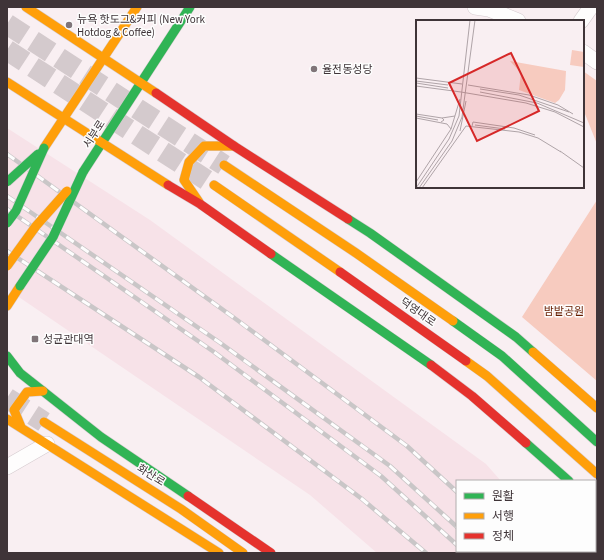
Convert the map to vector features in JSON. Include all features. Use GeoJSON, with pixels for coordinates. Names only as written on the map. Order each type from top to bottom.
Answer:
{"type":"FeatureCollection","features":[{"type":"Feature","properties":{"kind":"main road"},"geometry":{"type":"LineString","coordinates":[[26,7],[141,82],[234,146],[370,233],[510,332],[597,408]]}},
{"type":"Feature","properties":{"kind":"main road"},"geometry":{"type":"LineString","coordinates":[[7,223],[16,211],[44,148],[137,7]]}},
{"type":"Feature","properties":{"kind":"main road","name":"서부로"},"geometry":{"type":"LineString","coordinates":[[7,266],[36,226],[83,172],[190,7]]}},
{"type":"Feature","properties":{"kind":"main road"},"geometry":{"type":"LineString","coordinates":[[7,82],[150,174],[200,204],[329,295],[412,351],[472,396],[568,480]]}},
{"type":"Feature","properties":{"kind":"main road"},"geometry":{"type":"LineString","coordinates":[[200,204],[184,180],[189,162],[204,146],[234,146]]}},
{"type":"Feature","properties":{"kind":"main road"},"geometry":{"type":"LineString","coordinates":[[7,182],[44,148]]}},
{"type":"Feature","properties":{"kind":"main road","name":"덕영대로"},"geometry":{"type":"LineString","coordinates":[[224,165],[356,253],[502,356],[597,442]]}},
{"type":"Feature","properties":{"kind":"main road"},"geometry":{"type":"LineString","coordinates":[[7,306],[53,237],[83,172]]}},
{"type":"Feature","properties":{"kind":"main road","name":"덕영대로"},"geometry":{"type":"LineString","coordinates":[[214,185],[425,331],[487,376],[597,474]]}},
{"type":"Feature","properties":{"kind":"main road"},"geometry":{"type":"LineString","coordinates":[[7,356],[20,373],[101,437],[271,553]]}},
{"type":"Feature","properties":{"kind":"main road"},"geometry":{"type":"LineString","coordinates":[[22,427],[14,410],[27,392],[43,392]]}},
{"type":"Feature","properties":{"kind":"main road"},"geometry":{"type":"LineString","coordinates":[[7,419],[22,427],[219,553]]}},
{"type":"Feature","properties":{"kind":"main road","name":"화산로"},"geometry":{"type":"LineString","coordinates":[[44,422],[181,509],[243,553]]}},
{"type":"Feature","properties":{"kind":"street"},"geometry":{"type":"LineString","coordinates":[[475,7],[489,9],[516,20]]}},
{"type":"Feature","properties":{"kind":"street"},"geometry":{"type":"LineString","coordinates":[[582,20],[591,7]]}},
{"type":"Feature","properties":{"kind":"street"},"geometry":{"type":"LineString","coordinates":[[584,53],[597,62]]}},
{"type":"Feature","properties":{"kind":"street"},"geometry":{"type":"LineString","coordinates":[[7,468],[47,444]]}},
{"type":"Feature","properties":{"kind":"shaded area"},"geometry":{"type":"Polygon","coordinates":[[[7,128],[150,220],[486,464],[500,480],[456,480],[456,552],[564,553],[377,553],[310,495],[7,289],[7,128]]]}},
{"type":"Feature","properties":{"kind":"green space"},"geometry":{"type":"Polygon","coordinates":[[[584,72],[597,81],[597,144],[584,112],[584,72]]]}},
{"type":"Feature","properties":{"kind":"green space","name":"밤밭공원"},"geometry":{"type":"Polygon","coordinates":[[[597,200],[597,381],[522,317],[597,200]]]}},
{"type":"Feature","properties":{"kind":"tunnel"},"geometry":{"type":"LineString","coordinates":[[7,24],[224,165]]}},
{"type":"Feature","properties":{"kind":"tunnel"},"geometry":{"type":"LineString","coordinates":[[7,50],[214,185]]}},
{"type":"Feature","properties":{"kind":"tunnel"},"geometry":{"type":"LineString","coordinates":[[7,398],[44,422]]}},
{"type":"Feature","properties":{"kind":"railway"},"geometry":{"type":"LineString","coordinates":[[7,154],[233,317],[407,446],[456,491]]}},
{"type":"Feature","properties":{"kind":"railway"},"geometry":{"type":"LineString","coordinates":[[7,196],[219,342],[390,466],[456,526]]}},
{"type":"Feature","properties":{"kind":"railway"},"geometry":{"type":"LineString","coordinates":[[7,209],[214,352],[381,476],[456,544]]}},
{"type":"Feature","properties":{"kind":"railway"},"geometry":{"type":"LineString","coordinates":[[7,251],[199,377],[362,499],[426,553]]}},
{"type":"Feature","properties":{"kind":"traffic: fast"},"geometry":{"type":"LineString","coordinates":[[83,172],[190,7]]}},
{"type":"Feature","properties":{"kind":"traffic: fast"},"geometry":{"type":"LineString","coordinates":[[7,223],[16,211],[44,148]]}},
{"type":"Feature","properties":{"kind":"traffic: fast"},"geometry":{"type":"LineString","coordinates":[[7,182],[38,154]]}},
{"type":"Feature","properties":{"kind":"traffic: fast"},"geometry":{"type":"LineString","coordinates":[[20,286],[53,237],[83,172]]}},
{"type":"Feature","properties":{"kind":"traffic: fast"},"geometry":{"type":"LineString","coordinates":[[348,219],[516,337],[533,352]]}},
{"type":"Feature","properties":{"kind":"traffic: fast"},"geometry":{"type":"LineString","coordinates":[[271,254],[431,365]]}},
{"type":"Feature","properties":{"kind":"traffic: fast"},"geometry":{"type":"LineString","coordinates":[[453,321],[502,356],[597,442]]}},
{"type":"Feature","properties":{"kind":"traffic: fast"},"geometry":{"type":"LineString","coordinates":[[7,356],[20,373],[101,437],[188,496]]}},
{"type":"Feature","properties":{"kind":"traffic: fast"},"geometry":{"type":"LineString","coordinates":[[526,443],[568,480]]}},
{"type":"Feature","properties":{"kind":"traffic: slow"},"geometry":{"type":"LineString","coordinates":[[26,7],[156,93]]}},
{"type":"Feature","properties":{"kind":"traffic: slow"},"geometry":{"type":"LineString","coordinates":[[44,148],[137,7]]}},
{"type":"Feature","properties":{"kind":"traffic: slow"},"geometry":{"type":"LineString","coordinates":[[7,82],[168,185]]}},
{"type":"Feature","properties":{"kind":"traffic: slow"},"geometry":{"type":"LineString","coordinates":[[199,202],[184,180],[189,162],[204,146],[234,146]]}},
{"type":"Feature","properties":{"kind":"traffic: slow"},"geometry":{"type":"LineString","coordinates":[[224,165],[356,253],[453,321]]}},
{"type":"Feature","properties":{"kind":"traffic: slow"},"geometry":{"type":"LineString","coordinates":[[214,185],[340,272]]}},
{"type":"Feature","properties":{"kind":"traffic: slow"},"geometry":{"type":"LineString","coordinates":[[7,266],[36,226],[67,191]]}},
{"type":"Feature","properties":{"kind":"traffic: slow"},"geometry":{"type":"LineString","coordinates":[[7,306],[20,286]]}},
{"type":"Feature","properties":{"kind":"traffic: slow"},"geometry":{"type":"LineString","coordinates":[[533,352],[597,408]]}},
{"type":"Feature","properties":{"kind":"traffic: slow"},"geometry":{"type":"LineString","coordinates":[[466,361],[487,376],[597,474]]}},
{"type":"Feature","properties":{"kind":"traffic: slow"},"geometry":{"type":"LineString","coordinates":[[21,427],[14,410],[27,392],[43,391]]}},
{"type":"Feature","properties":{"kind":"traffic: slow"},"geometry":{"type":"LineString","coordinates":[[7,419],[219,553]]}},
{"type":"Feature","properties":{"kind":"traffic: slow"},"geometry":{"type":"LineString","coordinates":[[44,422],[181,509],[243,553]]}},
{"type":"Feature","properties":{"kind":"traffic: jam"},"geometry":{"type":"LineString","coordinates":[[156,93],[234,146],[348,219]]}},
{"type":"Feature","properties":{"kind":"traffic: jam"},"geometry":{"type":"LineString","coordinates":[[168,185],[200,204],[271,254]]}},
{"type":"Feature","properties":{"kind":"traffic: jam"},"geometry":{"type":"LineString","coordinates":[[340,272],[466,361]]}},
{"type":"Feature","properties":{"kind":"traffic: jam"},"geometry":{"type":"LineString","coordinates":[[431,365],[472,396],[526,443]]}},
{"type":"Feature","properties":{"kind":"traffic: jam"},"geometry":{"type":"LineString","coordinates":[[188,496],[271,553]]}},
{"type":"Feature","properties":{"kind":"place","name":"뉴욕 핫도그&커피 (New York Hotdog & Coffee)"},"geometry":{"type":"Point","coordinates":[69,25]}},
{"type":"Feature","properties":{"kind":"place","name":"율전동성당"},"geometry":{"type":"Point","coordinates":[314,69]}},
{"type":"Feature","properties":{"kind":"place","name":"성균관대역"},"geometry":{"type":"Point","coordinates":[35,339]}}]}
